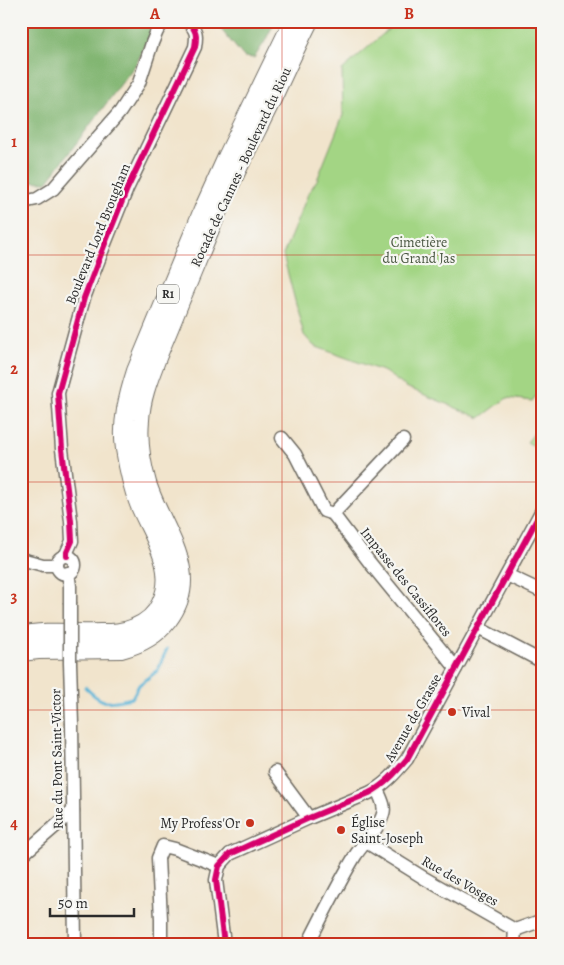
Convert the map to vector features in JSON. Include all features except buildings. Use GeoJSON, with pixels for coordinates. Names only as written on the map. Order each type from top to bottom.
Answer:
{"type":"FeatureCollection","features":[{"type":"Feature","properties":{"kind":"highway","name":"Rocade de Cannes - Boulevard du Riou"},"geometry":{"type":"LineString","coordinates":[[21,636],[36,633],[123,632],[142,624],[152,617],[164,598],[168,578],[166,564],[138,503],[125,447],[125,416],[129,394],[136,371],[203,210],[293,21]]}},
{"type":"Feature","properties":{"kind":"highway","name":"Rocade de Cannes - Boulevard du Riou"},"geometry":{"type":"LineString","coordinates":[[21,652],[121,649],[134,646],[153,636],[162,628],[176,608],[183,582],[181,567],[178,553],[148,484],[143,467],[139,433],[142,400],[163,343],[217,214],[310,21]]}},
{"type":"Feature","properties":{"kind":"street"},"geometry":{"type":"LineString","coordinates":[[22,202],[37,199],[52,189],[120,112],[139,83],[152,43],[164,21]]}},
{"type":"Feature","properties":{"kind":"street","name":"Boulevard Lord Brougham"},"geometry":{"type":"LineString","coordinates":[[62,560],[72,542],[58,393],[84,298],[107,238],[127,189],[195,47],[197,35],[188,21]]}},
{"type":"Feature","properties":{"kind":"street","name":"Impasse des Cassiflores"},"geometry":{"type":"LineString","coordinates":[[282,438],[295,454],[324,511],[333,514],[370,563],[456,668]]}},
{"type":"Feature","properties":{"kind":"street"},"geometry":{"type":"LineString","coordinates":[[333,514],[403,440]]}},
{"type":"Feature","properties":{"kind":"street","name":"Avenue de Grasse"},"geometry":{"type":"LineString","coordinates":[[219,866],[230,854],[377,789],[392,776],[407,759],[543,508]]}},
{"type":"Feature","properties":{"kind":"street","name":"Boulevard Lord Brougham"},"geometry":{"type":"LineString","coordinates":[[62,560],[71,558],[75,565],[74,569],[68,574]]}},
{"type":"Feature","properties":{"kind":"street"},"geometry":{"type":"LineString","coordinates":[[21,559],[43,565],[62,560]]}},
{"type":"Feature","properties":{"kind":"street","name":"Rue du Pont Saint-Victor"},"geometry":{"type":"LineString","coordinates":[[68,574],[70,586],[75,944]]}},
{"type":"Feature","properties":{"kind":"street"},"geometry":{"type":"LineString","coordinates":[[507,575],[543,592]]}},
{"type":"Feature","properties":{"kind":"street"},"geometry":{"type":"LineString","coordinates":[[478,628],[543,662]]}},
{"type":"Feature","properties":{"kind":"street"},"geometry":{"type":"LineString","coordinates":[[275,772],[309,818]]}},
{"type":"Feature","properties":{"kind":"street"},"geometry":{"type":"LineString","coordinates":[[308,944],[356,854],[379,823],[384,813],[384,806],[377,789]]}},
{"type":"Feature","properties":{"kind":"street"},"geometry":{"type":"LineString","coordinates":[[21,856],[73,811]]}},
{"type":"Feature","properties":{"kind":"street","name":"Rue des Vosges"},"geometry":{"type":"LineString","coordinates":[[366,842],[424,878],[515,930]]}},
{"type":"Feature","properties":{"kind":"street"},"geometry":{"type":"LineString","coordinates":[[161,944],[158,858],[163,846],[219,866],[216,880],[224,944]]}},
{"type":"Feature","properties":{"kind":"street"},"geometry":{"type":"LineString","coordinates":[[514,944],[515,930],[543,920]]}},
{"type":"Feature","properties":{"kind":"green space"},"geometry":{"type":"Polygon","coordinates":[[[158,21],[136,64],[47,182],[21,181],[21,22],[158,21]]]}},
{"type":"Feature","properties":{"kind":"green space"},"geometry":{"type":"Polygon","coordinates":[[[214,21],[275,21],[254,58],[244,57],[214,21]]]}},
{"type":"Feature","properties":{"kind":"green space","name":"Cimetière du Grand Jas"},"geometry":{"type":"Polygon","coordinates":[[[398,21],[543,21],[543,387],[532,401],[507,398],[480,418],[406,387],[385,372],[314,346],[304,335],[283,255],[308,194],[317,180],[343,115],[342,70],[398,21]]]}},
{"type":"Feature","properties":{"kind":"green space"},"geometry":{"type":"Polygon","coordinates":[[[543,422],[543,452],[527,442],[543,422]]]}},
{"type":"Feature","properties":{"kind":"waterway"},"geometry":{"type":"LineString","coordinates":[[85,687],[101,700],[111,702],[132,698],[139,685],[157,671],[167,649]]}},
{"type":"Feature","properties":{"kind":"cycle path"},"geometry":{"type":"LineString","coordinates":[[67,556],[72,541],[71,521],[62,449],[58,393],[84,298],[104,246],[127,189],[195,47],[195,33],[193,27],[187,21]]}},
{"type":"Feature","properties":{"kind":"cycle path"},"geometry":{"type":"LineString","coordinates":[[224,944],[216,880],[219,866],[230,854],[375,790],[399,769],[407,759],[543,508]]}},
{"type":"Feature","properties":{"kind":"place","name":"Vival"},"geometry":{"type":"Point","coordinates":[452,712]}},
{"type":"Feature","properties":{"kind":"place","name":"My Profess'Or"},"geometry":{"type":"Point","coordinates":[250,823]}},
{"type":"Feature","properties":{"kind":"place","name":"Église Saint-Joseph"},"geometry":{"type":"Point","coordinates":[341,830]}}]}
